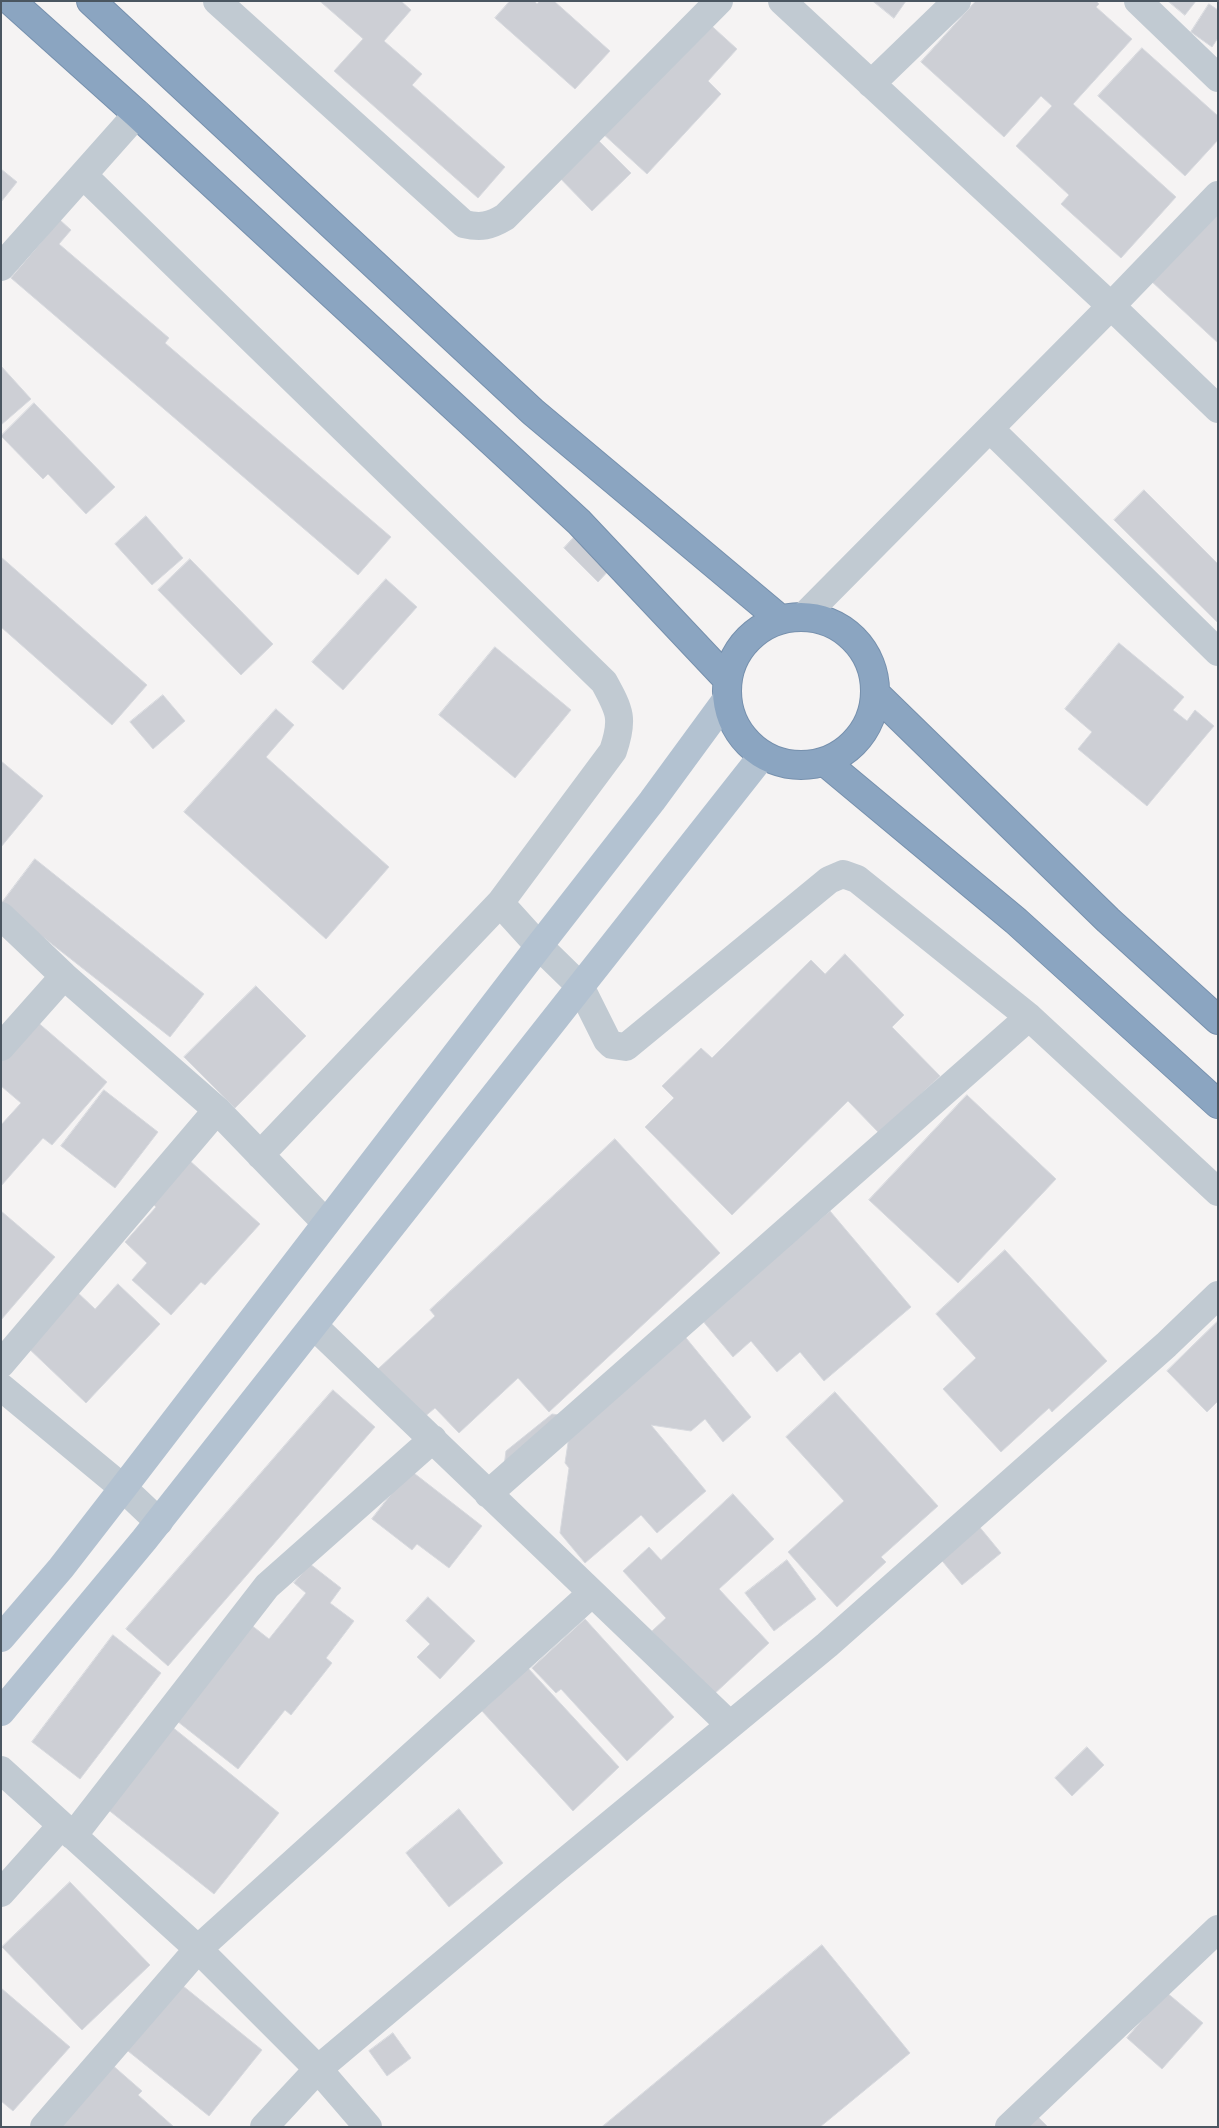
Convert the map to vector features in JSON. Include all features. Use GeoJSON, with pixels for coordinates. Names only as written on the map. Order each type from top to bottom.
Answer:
{"type":"FeatureCollection","features":[{"type":"Feature","properties":{"kind":"highway"},"geometry":{"type":"LineString","coordinates":[[11,1],[137,114],[579,522],[726,690]]}},
{"type":"Feature","properties":{"kind":"highway"},"geometry":{"type":"LineString","coordinates":[[91,1],[533,412],[792,617]]}},
{"type":"Feature","properties":{"kind":"highway"},"geometry":{"type":"LineString","coordinates":[[792,617],[827,620],[847,632],[863,649],[873,670],[876,694],[869,723],[851,747],[825,762],[809,766],[792,766],[762,756],[745,741],[732,722],[726,690],[736,653],[754,632],[792,617]]}},
{"type":"Feature","properties":{"kind":"highway"},"geometry":{"type":"LineString","coordinates":[[876,694],[1108,920],[1218,1020]]}},
{"type":"Feature","properties":{"kind":"highway"},"geometry":{"type":"LineString","coordinates":[[825,762],[1016,921],[1218,1104]]}},
{"type":"Feature","properties":{"kind":"main road"},"geometry":{"type":"LineString","coordinates":[[1,1638],[61,1568],[539,946],[652,802],[726,690]]}},
{"type":"Feature","properties":{"kind":"main road"},"geometry":{"type":"LineString","coordinates":[[1,1712],[159,1522],[762,756]]}},
{"type":"Feature","properties":{"kind":"street"},"geometry":{"type":"LineString","coordinates":[[217,1],[464,224],[478,227],[492,225],[505,217],[720,1]]}},
{"type":"Feature","properties":{"kind":"street"},"geometry":{"type":"LineString","coordinates":[[782,1],[1111,306],[1218,409]]}},
{"type":"Feature","properties":{"kind":"street"},"geometry":{"type":"LineString","coordinates":[[871,84],[956,1]]}},
{"type":"Feature","properties":{"kind":"street"},"geometry":{"type":"LineString","coordinates":[[1138,1],[1218,78]]}},
{"type":"Feature","properties":{"kind":"street"},"geometry":{"type":"LineString","coordinates":[[1,267],[137,114]]}},
{"type":"Feature","properties":{"kind":"street"},"geometry":{"type":"LineString","coordinates":[[83,175],[604,682],[618,706],[620,730],[613,750],[500,903],[260,1155]]}},
{"type":"Feature","properties":{"kind":"street"},"geometry":{"type":"LineString","coordinates":[[792,617],[990,428],[1218,195]]}},
{"type":"Feature","properties":{"kind":"street"},"geometry":{"type":"LineString","coordinates":[[990,428],[1218,652]]}},
{"type":"Feature","properties":{"kind":"street"},"geometry":{"type":"LineString","coordinates":[[500,903],[539,946],[580,986],[606,1040],[612,1045],[626,1048],[829,880],[843,874],[857,879],[1029,1016],[1218,1192]]}},
{"type":"Feature","properties":{"kind":"street"},"geometry":{"type":"LineString","coordinates":[[1,916],[64,976],[217,1110],[326,1223]]}},
{"type":"Feature","properties":{"kind":"street"},"geometry":{"type":"LineString","coordinates":[[1,1047],[64,976]]}},
{"type":"Feature","properties":{"kind":"street"},"geometry":{"type":"LineString","coordinates":[[488,1494],[1029,1016]]}},
{"type":"Feature","properties":{"kind":"street"},"geometry":{"type":"LineString","coordinates":[[1,1364],[217,1110]]}},
{"type":"Feature","properties":{"kind":"street"},"geometry":{"type":"LineString","coordinates":[[264,2127],[318,2069],[827,1645],[1166,1345],[1218,1295]]}},
{"type":"Feature","properties":{"kind":"street"},"geometry":{"type":"LineString","coordinates":[[314,1326],[730,1725]]}},
{"type":"Feature","properties":{"kind":"street"},"geometry":{"type":"LineString","coordinates":[[1,1387],[122,1488],[159,1522]]}},
{"type":"Feature","properties":{"kind":"street"},"geometry":{"type":"LineString","coordinates":[[1,1893],[67,1831],[267,1586],[432,1439]]}},
{"type":"Feature","properties":{"kind":"street"},"geometry":{"type":"LineString","coordinates":[[44,2127],[198,1949],[592,1593]]}},
{"type":"Feature","properties":{"kind":"street"},"geometry":{"type":"LineString","coordinates":[[1,1770],[198,1949],[318,2069],[368,2127]]}},
{"type":"Feature","properties":{"kind":"street"},"geometry":{"type":"LineString","coordinates":[[1009,2127],[1218,1930]]}},
{"type":"Feature","properties":{"kind":"building"},"geometry":{"type":"Polygon","coordinates":[[[320,1],[401,1],[411,10],[384,41],[422,74],[412,85],[505,167],[478,198],[334,71],[363,39],[320,1]]]}},
{"type":"Feature","properties":{"kind":"building"},"geometry":{"type":"Polygon","coordinates":[[[510,1],[534,1],[537,4],[540,1],[554,1],[610,51],[575,89],[495,18],[510,1]]]}},
{"type":"Feature","properties":{"kind":"building"},"geometry":{"type":"Polygon","coordinates":[[[873,1],[906,1],[894,18],[873,1]]]}},
{"type":"Feature","properties":{"kind":"building"},"geometry":{"type":"Polygon","coordinates":[[[976,1],[1096,1],[1099,4],[1096,7],[1132,39],[1073,104],[1176,197],[1121,258],[1061,204],[1069,195],[1016,146],[1052,106],[1041,96],[1004,137],[921,62],[976,1]]]}},
{"type":"Feature","properties":{"kind":"building"},"geometry":{"type":"Polygon","coordinates":[[[1168,1],[1196,1],[1185,15],[1168,1]]]}},
{"type":"Feature","properties":{"kind":"building"},"geometry":{"type":"Polygon","coordinates":[[[1209,4],[1218,10],[1218,38],[1212,47],[1191,32],[1209,4]]]}},
{"type":"Feature","properties":{"kind":"building"},"geometry":{"type":"Polygon","coordinates":[[[704,19],[737,49],[708,81],[721,94],[647,174],[601,132],[704,19]]]}},
{"type":"Feature","properties":{"kind":"building"},"geometry":{"type":"Polygon","coordinates":[[[1142,48],[1218,116],[1218,140],[1185,176],[1098,96],[1142,48]]]}},
{"type":"Feature","properties":{"kind":"building"},"geometry":{"type":"Polygon","coordinates":[[[592,134],[631,173],[592,211],[554,172],[592,134]]]}},
{"type":"Feature","properties":{"kind":"building"},"geometry":{"type":"Polygon","coordinates":[[[1,169],[17,182],[1,202],[1,169]]]}},
{"type":"Feature","properties":{"kind":"building"},"geometry":{"type":"Polygon","coordinates":[[[1218,207],[1218,343],[1150,280],[1218,207]]]}},
{"type":"Feature","properties":{"kind":"building"},"geometry":{"type":"Polygon","coordinates":[[[60,220],[71,230],[59,244],[169,338],[165,343],[391,537],[358,575],[11,278],[60,220]]]}},
{"type":"Feature","properties":{"kind":"building"},"geometry":{"type":"Polygon","coordinates":[[[1,366],[31,399],[1,425],[1,366]]]}},
{"type":"Feature","properties":{"kind":"building"},"geometry":{"type":"Polygon","coordinates":[[[34,403],[115,487],[86,514],[48,474],[43,479],[1,436],[34,403]]]}},
{"type":"Feature","properties":{"kind":"building"},"geometry":{"type":"Polygon","coordinates":[[[1144,490],[1218,564],[1218,623],[1114,520],[1144,490]]]}},
{"type":"Feature","properties":{"kind":"building"},"geometry":{"type":"Polygon","coordinates":[[[146,516],[183,558],[152,585],[115,544],[146,516]]]}},
{"type":"Feature","properties":{"kind":"building"},"geometry":{"type":"Polygon","coordinates":[[[579,532],[613,566],[598,582],[564,548],[579,532]]]}},
{"type":"Feature","properties":{"kind":"building"},"geometry":{"type":"Polygon","coordinates":[[[1,557],[147,685],[112,725],[1,627],[1,557]]]}},
{"type":"Feature","properties":{"kind":"building"},"geometry":{"type":"Polygon","coordinates":[[[190,559],[273,644],[241,675],[158,590],[190,559]]]}},
{"type":"Feature","properties":{"kind":"building"},"geometry":{"type":"Polygon","coordinates":[[[386,579],[417,607],[343,690],[312,662],[386,579]]]}},
{"type":"Feature","properties":{"kind":"building"},"geometry":{"type":"Polygon","coordinates":[[[1119,643],[1184,697],[1173,710],[1187,721],[1195,710],[1214,726],[1147,806],[1078,749],[1092,732],[1065,709],[1119,643]]]}},
{"type":"Feature","properties":{"kind":"building"},"geometry":{"type":"Polygon","coordinates":[[[495,647],[571,710],[515,778],[439,715],[495,647]]]}},
{"type":"Feature","properties":{"kind":"building"},"geometry":{"type":"Polygon","coordinates":[[[163,695],[185,721],[153,749],[130,722],[163,695]]]}},
{"type":"Feature","properties":{"kind":"building"},"geometry":{"type":"Polygon","coordinates":[[[276,709],[294,725],[266,757],[389,867],[326,939],[184,812],[276,709]]]}},
{"type":"Feature","properties":{"kind":"building"},"geometry":{"type":"Polygon","coordinates":[[[1,761],[43,796],[1,847],[1,761]]]}},
{"type":"Feature","properties":{"kind":"building"},"geometry":{"type":"Polygon","coordinates":[[[35,859],[204,994],[170,1037],[1,904],[35,859]]]}},
{"type":"Feature","properties":{"kind":"building"},"geometry":{"type":"Polygon","coordinates":[[[845,954],[904,1015],[892,1027],[940,1076],[880,1134],[848,1101],[732,1215],[645,1127],[674,1098],[662,1086],[701,1048],[712,1058],[811,960],[825,974],[845,954]]]}},
{"type":"Feature","properties":{"kind":"building"},"geometry":{"type":"Polygon","coordinates":[[[256,986],[306,1036],[235,1108],[184,1057],[256,986]]]}},
{"type":"Feature","properties":{"kind":"building"},"geometry":{"type":"Polygon","coordinates":[[[35,1020],[107,1082],[52,1145],[43,1138],[1,1186],[1,1125],[21,1103],[1,1086],[1,1060],[35,1020]]]}},
{"type":"Feature","properties":{"kind":"building"},"geometry":{"type":"Polygon","coordinates":[[[104,1090],[158,1132],[115,1188],[61,1146],[104,1090]]]}},
{"type":"Feature","properties":{"kind":"building"},"geometry":{"type":"Polygon","coordinates":[[[967,1095],[1056,1179],[958,1283],[869,1200],[967,1095]]]}},
{"type":"Feature","properties":{"kind":"building"},"geometry":{"type":"Polygon","coordinates":[[[615,1139],[720,1253],[549,1412],[518,1378],[459,1433],[435,1408],[423,1418],[378,1369],[435,1316],[430,1310],[615,1139]]]}},
{"type":"Feature","properties":{"kind":"building"},"geometry":{"type":"Polygon","coordinates":[[[179,1151],[260,1224],[205,1285],[201,1282],[171,1315],[132,1280],[147,1263],[125,1242],[156,1207],[141,1193],[179,1151]]]}},
{"type":"Feature","properties":{"kind":"building"},"geometry":{"type":"Polygon","coordinates":[[[1,1211],[55,1257],[1,1320],[1,1211]]]}},
{"type":"Feature","properties":{"kind":"building"},"geometry":{"type":"Polygon","coordinates":[[[830,1211],[911,1307],[824,1381],[800,1352],[777,1372],[751,1341],[733,1357],[702,1320],[830,1211]]]}},
{"type":"Feature","properties":{"kind":"building"},"geometry":{"type":"Polygon","coordinates":[[[1005,1250],[1107,1361],[1052,1412],[1049,1408],[1001,1452],[943,1389],[976,1358],[936,1314],[1005,1250]]]}},
{"type":"Feature","properties":{"kind":"building"},"geometry":{"type":"Polygon","coordinates":[[[118,1284],[160,1324],[86,1403],[25,1345],[75,1290],[95,1309],[118,1284]]]}},
{"type":"Feature","properties":{"kind":"building"},"geometry":{"type":"Polygon","coordinates":[[[1218,1321],[1218,1401],[1207,1412],[1167,1371],[1218,1321]]]}},
{"type":"Feature","properties":{"kind":"building"},"geometry":{"type":"Polygon","coordinates":[[[682,1333],[751,1417],[723,1442],[705,1419],[691,1431],[651,1425],[706,1491],[657,1533],[641,1515],[585,1563],[560,1533],[569,1468],[565,1463],[569,1436],[502,1482],[506,1451],[552,1414],[581,1418],[682,1333]]]}},
{"type":"Feature","properties":{"kind":"building"},"geometry":{"type":"Polygon","coordinates":[[[333,1390],[375,1427],[168,1666],[126,1629],[333,1390]]]}},
{"type":"Feature","properties":{"kind":"building"},"geometry":{"type":"Polygon","coordinates":[[[835,1392],[938,1506],[881,1557],[886,1562],[837,1607],[788,1552],[844,1501],[786,1437],[835,1392]]]}},
{"type":"Feature","properties":{"kind":"building"},"geometry":{"type":"Polygon","coordinates":[[[410,1470],[482,1526],[449,1568],[417,1544],[412,1550],[372,1519],[410,1470]]]}},
{"type":"Feature","properties":{"kind":"building"},"geometry":{"type":"Polygon","coordinates":[[[733,1494],[774,1539],[719,1589],[769,1643],[712,1696],[652,1631],[666,1618],[623,1571],[649,1547],[661,1560],[733,1494]]]}},
{"type":"Feature","properties":{"kind":"building"},"geometry":{"type":"Polygon","coordinates":[[[973,1519],[1001,1553],[962,1585],[934,1551],[973,1519]]]}},
{"type":"Feature","properties":{"kind":"building"},"geometry":{"type":"Polygon","coordinates":[[[787,1560],[816,1599],[774,1631],[745,1593],[787,1560]]]}},
{"type":"Feature","properties":{"kind":"building"},"geometry":{"type":"Polygon","coordinates":[[[310,1564],[341,1588],[330,1603],[354,1621],[326,1658],[332,1663],[291,1715],[285,1710],[238,1769],[168,1714],[241,1617],[269,1639],[306,1593],[294,1583],[310,1564]]]}},
{"type":"Feature","properties":{"kind":"building"},"geometry":{"type":"Polygon","coordinates":[[[428,1597],[475,1641],[440,1679],[417,1657],[430,1644],[406,1621],[428,1597]]]}},
{"type":"Feature","properties":{"kind":"building"},"geometry":{"type":"Polygon","coordinates":[[[585,1619],[674,1717],[627,1761],[561,1689],[556,1693],[532,1668],[585,1619]]]}},
{"type":"Feature","properties":{"kind":"building"},"geometry":{"type":"Polygon","coordinates":[[[113,1635],[161,1673],[80,1779],[32,1742],[113,1635]]]}},
{"type":"Feature","properties":{"kind":"building"},"geometry":{"type":"Polygon","coordinates":[[[528,1668],[619,1767],[573,1811],[482,1711],[528,1668]]]}},
{"type":"Feature","properties":{"kind":"building"},"geometry":{"type":"Polygon","coordinates":[[[166,1722],[279,1813],[214,1894],[101,1804],[166,1722]]]}},
{"type":"Feature","properties":{"kind":"building"},"geometry":{"type":"Polygon","coordinates":[[[1087,1747],[1104,1765],[1072,1796],[1055,1778],[1087,1747]]]}},
{"type":"Feature","properties":{"kind":"building"},"geometry":{"type":"Polygon","coordinates":[[[459,1809],[503,1863],[449,1907],[406,1853],[459,1809]]]}},
{"type":"Feature","properties":{"kind":"building"},"geometry":{"type":"Polygon","coordinates":[[[70,1882],[150,1965],[82,2030],[2,1947],[70,1882]]]}},
{"type":"Feature","properties":{"kind":"building"},"geometry":{"type":"Polygon","coordinates":[[[822,1945],[910,2053],[820,2127],[602,2127],[822,1945]]]}},
{"type":"Feature","properties":{"kind":"building"},"geometry":{"type":"Polygon","coordinates":[[[172,1977],[262,2050],[209,2116],[118,2043],[172,1977]]]}},
{"type":"Feature","properties":{"kind":"building"},"geometry":{"type":"Polygon","coordinates":[[[1,1988],[70,2047],[13,2111],[1,2101],[1,1988]]]}},
{"type":"Feature","properties":{"kind":"building"},"geometry":{"type":"Polygon","coordinates":[[[1166,1992],[1203,2023],[1162,2069],[1127,2038],[1166,1992]]]}},
{"type":"Feature","properties":{"kind":"building"},"geometry":{"type":"Polygon","coordinates":[[[393,2033],[411,2058],[387,2076],[369,2051],[393,2033]]]}},
{"type":"Feature","properties":{"kind":"building"},"geometry":{"type":"Polygon","coordinates":[[[102,2056],[142,2091],[138,2095],[174,2127],[55,2127],[102,2056]]]}},
{"type":"Feature","properties":{"kind":"building"},"geometry":{"type":"Polygon","coordinates":[[[1033,2112],[1048,2127],[1019,2127],[1033,2112]]]}}]}
